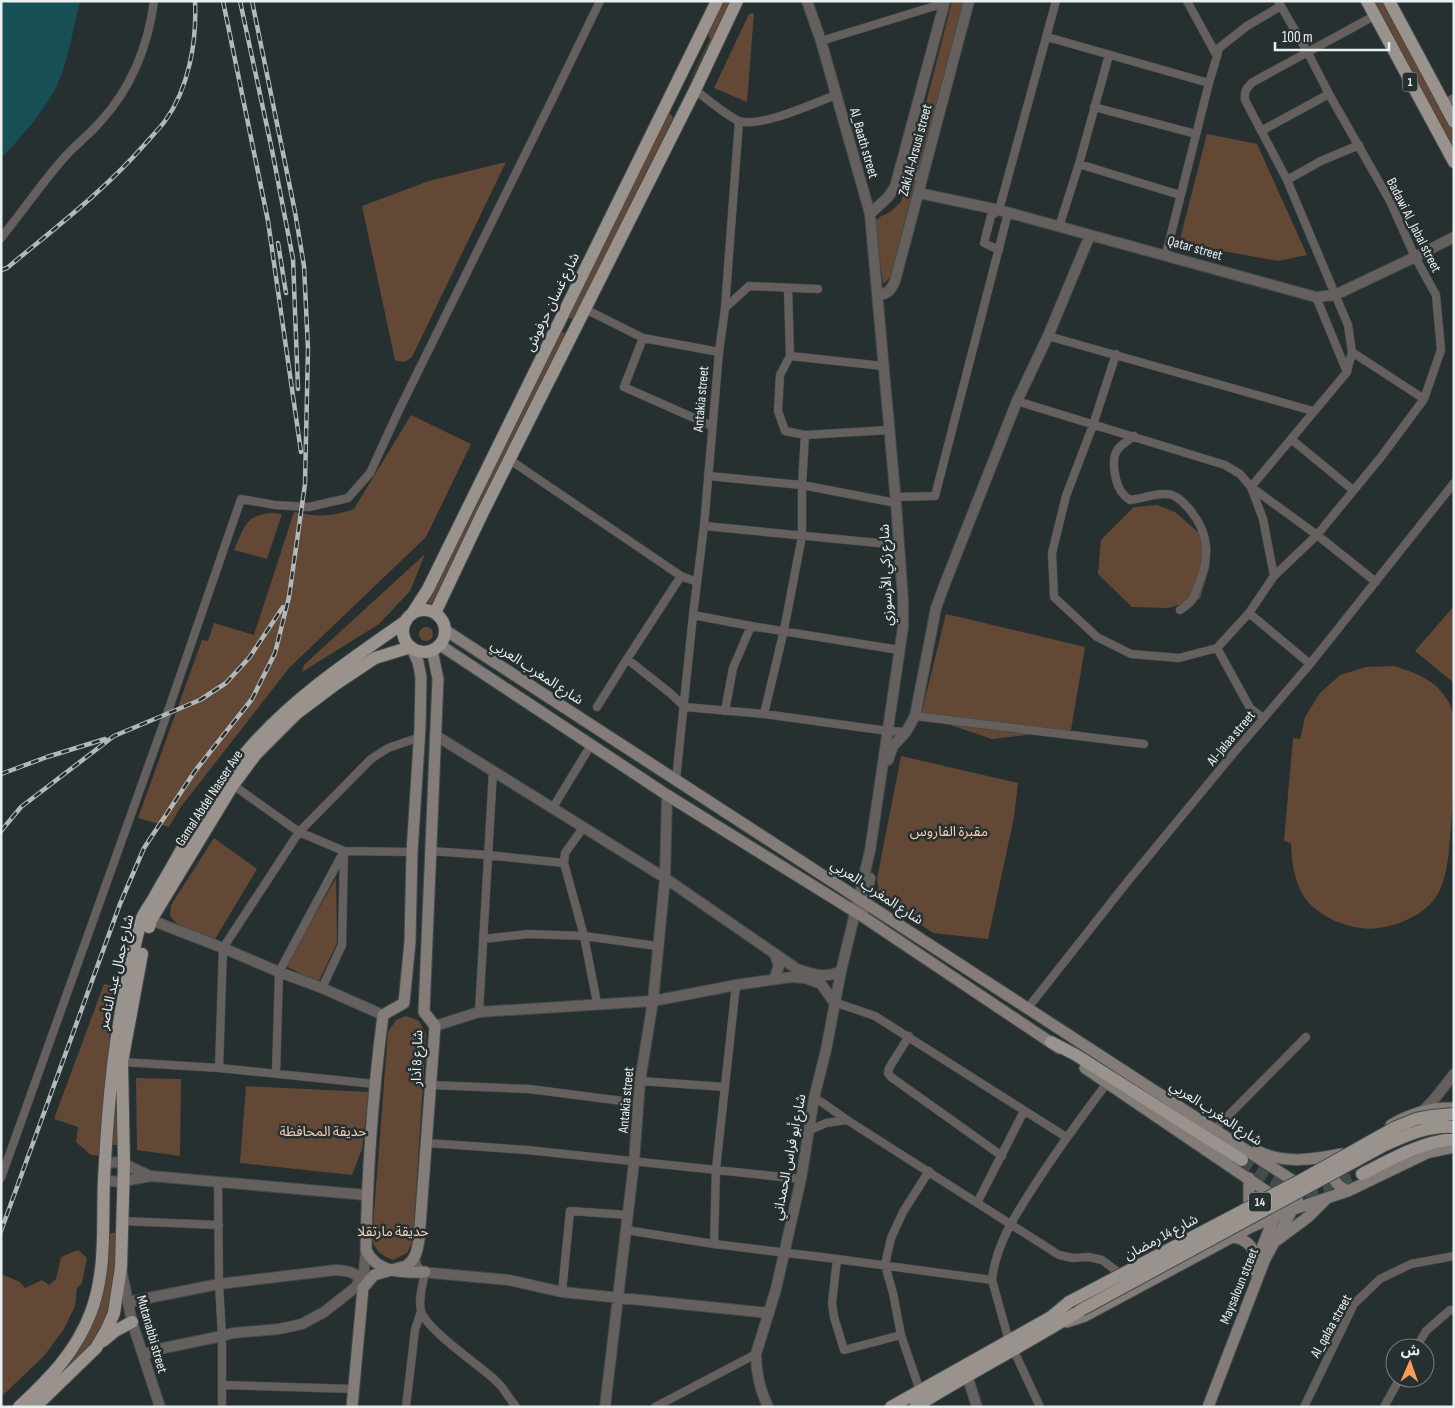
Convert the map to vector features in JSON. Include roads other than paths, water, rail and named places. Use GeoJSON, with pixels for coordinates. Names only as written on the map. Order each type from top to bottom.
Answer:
{"type":"FeatureCollection","features":[{"type":"Feature","properties":{"kind":"main road","name":"شارع غسان حرفوش"},"geometry":{"type":"LineString","coordinates":[[409,618],[428,589],[717,1]]}},
{"type":"Feature","properties":{"kind":"main road"},"geometry":{"type":"LineString","coordinates":[[435,614],[574,329],[695,90],[737,1]]}},
{"type":"Feature","properties":{"kind":"main road","name":"1"},"geometry":{"type":"LineString","coordinates":[[1366,1],[1454,162]]}},
{"type":"Feature","properties":{"kind":"main road","name":"1"},"geometry":{"type":"LineString","coordinates":[[1389,1],[1449,100],[1454,122]]}},
{"type":"Feature","properties":{"kind":"main road"},"geometry":{"type":"LineString","coordinates":[[687,106],[680,106],[676,102],[676,96],[694,63],[705,26]]}},
{"type":"Feature","properties":{"kind":"main road"},"geometry":{"type":"LineString","coordinates":[[559,322],[574,329]]}},
{"type":"Feature","properties":{"kind":"main road"},"geometry":{"type":"LineString","coordinates":[[404,1003],[410,942],[412,852],[420,736],[421,677],[418,662],[404,635],[409,618],[424,610],[435,614],[442,620],[445,630],[443,640],[436,648],[421,652],[411,647]]}},
{"type":"Feature","properties":{"kind":"main road","name":"شارع جمال عبد الناصر"},"geometry":{"type":"LineString","coordinates":[[19,1407],[65,1360],[76,1346],[91,1313],[99,1287],[105,1163],[113,1056],[126,982],[142,917],[196,826],[247,751],[269,727],[304,696],[409,618]]}},
{"type":"Feature","properties":{"kind":"main road","name":"شارع المغرب العربي"},"geometry":{"type":"LineString","coordinates":[[445,630],[1292,1180]]}},
{"type":"Feature","properties":{"kind":"main road","name":"Gamal Abdel Nasser Ave"},"geometry":{"type":"LineString","coordinates":[[151,920],[233,785],[256,754],[296,714],[336,684],[375,658],[411,647]]}},
{"type":"Feature","properties":{"kind":"main road","name":"شارع المغرب العربي"},"geometry":{"type":"LineString","coordinates":[[436,648],[457,656],[667,795],[859,914],[1052,1042],[1107,1083],[1269,1191]]}},
{"type":"Feature","properties":{"kind":"main road","name":"شارع 8 أذار"},"geometry":{"type":"LineString","coordinates":[[414,1259],[419,1240],[435,1026],[424,1012],[438,679],[436,648]]}},
{"type":"Feature","properties":{"kind":"main road"},"geometry":{"type":"LineString","coordinates":[[438,679],[441,663],[457,656]]}},
{"type":"Feature","properties":{"kind":"main road","name":"شارع جمال عبد الناصر"},"geometry":{"type":"LineString","coordinates":[[35,1407],[96,1348],[107,1330],[114,1313],[122,1267],[124,1164],[122,1062],[135,984],[151,920]]}},
{"type":"Feature","properties":{"kind":"main road"},"geometry":{"type":"LineString","coordinates":[[424,1012],[416,1006],[404,1003],[382,1015],[366,1195],[366,1250],[375,1264],[383,1268],[425,1272]]}},
{"type":"Feature","properties":{"kind":"main road"},"geometry":{"type":"LineString","coordinates":[[1052,1042],[1076,1055],[1242,1160]]}},
{"type":"Feature","properties":{"kind":"main road"},"geometry":{"type":"LineString","coordinates":[[1054,1321],[1072,1295],[1250,1204],[1269,1191],[1340,1154],[1408,1115],[1424,1110],[1454,1108]]}},
{"type":"Feature","properties":{"kind":"main road","name":"شارع 14 رمضان"},"geometry":{"type":"LineString","coordinates":[[1054,1321],[1069,1302],[1303,1179],[1396,1127],[1416,1119],[1454,1114]]}},
{"type":"Feature","properties":{"kind":"main road","name":"شارع 14 رمضان"},"geometry":{"type":"LineString","coordinates":[[915,1407],[1054,1321],[1081,1310],[1383,1146],[1422,1130],[1435,1127],[1454,1127]]}},
{"type":"Feature","properties":{"kind":"main road"},"geometry":{"type":"LineString","coordinates":[[1226,1137],[1264,1154],[1286,1160],[1315,1160],[1340,1154]]}},
{"type":"Feature","properties":{"kind":"main road"},"geometry":{"type":"LineString","coordinates":[[1362,1174],[1410,1150],[1437,1140],[1454,1139]]}},
{"type":"Feature","properties":{"kind":"main road"},"geometry":{"type":"LineString","coordinates":[[1054,1321],[1085,1316],[1231,1237],[1274,1217],[1348,1191],[1427,1153],[1454,1147]]}},
{"type":"Feature","properties":{"kind":"main road"},"geometry":{"type":"LineString","coordinates":[[1340,1154],[1332,1167],[1332,1175],[1335,1182],[1341,1188],[1348,1191]]}},
{"type":"Feature","properties":{"kind":"main road"},"geometry":{"type":"LineString","coordinates":[[1249,1178],[1250,1204]]}},
{"type":"Feature","properties":{"kind":"main road","name":"Maysaloun street"},"geometry":{"type":"LineString","coordinates":[[1208,1407],[1254,1287],[1273,1243],[1296,1201],[1297,1186],[1292,1180]]}},
{"type":"Feature","properties":{"kind":"main road"},"geometry":{"type":"LineString","coordinates":[[1269,1191],[1276,1203],[1274,1217]]}},
{"type":"Feature","properties":{"kind":"main road"},"geometry":{"type":"LineString","coordinates":[[1273,1243],[1308,1217],[1326,1199]]}},
{"type":"Feature","properties":{"kind":"main road","name":"Maysaloun street"},"geometry":{"type":"LineString","coordinates":[[1201,1407],[1274,1217]]}},
{"type":"Feature","properties":{"kind":"main road"},"geometry":{"type":"LineString","coordinates":[[1231,1237],[1240,1238],[1248,1244],[1254,1251],[1256,1260]]}},
{"type":"Feature","properties":{"kind":"main road"},"geometry":{"type":"LineString","coordinates":[[352,1407],[362,1283],[374,1275],[406,1266],[414,1259]]}},
{"type":"Feature","properties":{"kind":"main road"},"geometry":{"type":"LineString","coordinates":[[96,1348],[115,1331],[132,1322]]}},
{"type":"Feature","properties":{"kind":"main road","name":"شارع 14 رمضان"},"geometry":{"type":"LineString","coordinates":[[891,1407],[920,1390],[1012,1346]]}},
{"type":"Feature","properties":{"kind":"street"},"geometry":{"type":"LineString","coordinates":[[1,238],[63,159],[101,121],[124,91],[140,62],[154,1]]}},
{"type":"Feature","properties":{"kind":"street"},"geometry":{"type":"LineString","coordinates":[[1,1178],[164,724],[241,499],[275,505],[309,507],[348,498],[370,473],[399,410],[600,1]]}},
{"type":"Feature","properties":{"kind":"street","name":"Al_Baath street"},"geometry":{"type":"LineString","coordinates":[[807,1],[821,42],[870,214],[878,295]]}},
{"type":"Feature","properties":{"kind":"street","name":"Zaki Al-Arsusi street"},"geometry":{"type":"LineString","coordinates":[[878,295],[886,294],[892,289],[895,281],[969,1]]}},
{"type":"Feature","properties":{"kind":"street"},"geometry":{"type":"LineString","coordinates":[[708,476],[802,485],[896,500],[935,496],[999,250],[1004,212],[1056,1]]}},
{"type":"Feature","properties":{"kind":"street"},"geometry":{"type":"LineString","coordinates":[[1187,1],[1217,56]]}},
{"type":"Feature","properties":{"kind":"street"},"geometry":{"type":"LineString","coordinates":[[821,42],[945,2]]}},
{"type":"Feature","properties":{"kind":"street"},"geometry":{"type":"LineString","coordinates":[[870,214],[888,197],[895,187],[945,2]]}},
{"type":"Feature","properties":{"kind":"street"},"geometry":{"type":"LineString","coordinates":[[1166,254],[1208,83],[1219,48],[1280,4]]}},
{"type":"Feature","properties":{"kind":"street","name":"Badawi Al_Jabal street"},"geometry":{"type":"LineString","coordinates":[[1218,648],[1249,613],[1274,576],[1317,535],[1381,457],[1424,400],[1441,350],[1436,295],[1415,257],[1390,201],[1328,94],[1308,53],[1280,4]]}},
{"type":"Feature","properties":{"kind":"street"},"geometry":{"type":"LineString","coordinates":[[1251,487],[1347,372],[1352,352],[1348,325],[1336,295],[1287,180],[1244,100],[1246,88],[1253,82],[1374,16]]}},
{"type":"Feature","properties":{"kind":"street"},"geometry":{"type":"LineString","coordinates":[[1047,37],[1208,83]]}},
{"type":"Feature","properties":{"kind":"street"},"geometry":{"type":"LineString","coordinates":[[1059,227],[1079,164],[1109,55]]}},
{"type":"Feature","properties":{"kind":"street"},"geometry":{"type":"LineString","coordinates":[[695,90],[739,121],[752,123],[765,121],[836,95]]}},
{"type":"Feature","properties":{"kind":"street"},"geometry":{"type":"LineString","coordinates":[[1261,130],[1328,94]]}},
{"type":"Feature","properties":{"kind":"street"},"geometry":{"type":"LineString","coordinates":[[1094,107],[1196,134]]}},
{"type":"Feature","properties":{"kind":"street","name":"Antakia street"},"geometry":{"type":"LineString","coordinates":[[676,780],[704,526],[719,352],[725,308],[739,121]]}},
{"type":"Feature","properties":{"kind":"street"},"geometry":{"type":"LineString","coordinates":[[1287,180],[1321,161],[1359,145]]}},
{"type":"Feature","properties":{"kind":"street"},"geometry":{"type":"LineString","coordinates":[[1079,164],[1180,195]]}},
{"type":"Feature","properties":{"kind":"street"},"geometry":{"type":"LineString","coordinates":[[900,170],[912,172],[922,179]]}},
{"type":"Feature","properties":{"kind":"street","name":"Qatar street"},"geometry":{"type":"LineString","coordinates":[[918,192],[1166,254],[1316,297],[1336,295],[1454,237]]}},
{"type":"Feature","properties":{"kind":"street"},"geometry":{"type":"LineString","coordinates":[[999,250],[984,242],[992,216],[1004,212]]}},
{"type":"Feature","properties":{"kind":"street"},"geometry":{"type":"LineString","coordinates":[[863,900],[888,758],[893,746],[906,732],[915,716],[936,608],[1017,401],[1048,336],[1090,235]]}},
{"type":"Feature","properties":{"kind":"street"},"geometry":{"type":"LineString","coordinates":[[725,308],[749,286],[788,289],[818,288]]}},
{"type":"Feature","properties":{"kind":"street"},"geometry":{"type":"LineString","coordinates":[[788,289],[790,356],[780,375],[778,411],[785,431],[805,435],[889,430]]}},
{"type":"Feature","properties":{"kind":"street","name":"شارع زكي الأرسوزي"},"geometry":{"type":"LineString","coordinates":[[859,914],[863,900],[903,627],[896,500],[878,295]]}},
{"type":"Feature","properties":{"kind":"street"},"geometry":{"type":"LineString","coordinates":[[1316,297],[1347,372]]}},
{"type":"Feature","properties":{"kind":"street"},"geometry":{"type":"LineString","coordinates":[[585,309],[643,338],[719,352]]}},
{"type":"Feature","properties":{"kind":"street"},"geometry":{"type":"LineString","coordinates":[[1048,336],[1313,411]]}},
{"type":"Feature","properties":{"kind":"street"},"geometry":{"type":"LineString","coordinates":[[643,338],[624,387],[712,426]]}},
{"type":"Feature","properties":{"kind":"street"},"geometry":{"type":"LineString","coordinates":[[1352,352],[1424,400]]}},
{"type":"Feature","properties":{"kind":"street"},"geometry":{"type":"LineString","coordinates":[[1116,354],[1093,425],[1066,496],[1052,553],[1054,597],[1097,637],[1131,654],[1179,658],[1218,648],[1250,708],[1263,718]]}},
{"type":"Feature","properties":{"kind":"street"},"geometry":{"type":"LineString","coordinates":[[790,356],[883,366]]}},
{"type":"Feature","properties":{"kind":"street"},"geometry":{"type":"LineString","coordinates":[[1017,401],[1225,465],[1240,474],[1251,487],[1317,535],[1376,582]]}},
{"type":"Feature","properties":{"kind":"street"},"geometry":{"type":"LineString","coordinates":[[764,714],[784,630],[802,536],[802,485],[805,435]]}},
{"type":"Feature","properties":{"kind":"street"},"geometry":{"type":"LineString","coordinates":[[1134,436],[1118,448],[1115,455],[1114,467],[1117,482],[1124,495],[1130,500],[1164,494],[1174,496],[1182,501],[1196,518],[1204,538],[1206,560],[1201,579],[1192,600],[1180,610]]}},
{"type":"Feature","properties":{"kind":"street"},"geometry":{"type":"LineString","coordinates":[[1291,440],[1353,490]]}},
{"type":"Feature","properties":{"kind":"street"},"geometry":{"type":"LineString","coordinates":[[510,460],[681,576],[697,582]]}},
{"type":"Feature","properties":{"kind":"street","name":"Al-Jalaa street"},"geometry":{"type":"LineString","coordinates":[[1026,1009],[1263,718],[1310,664],[1454,483]]}},
{"type":"Feature","properties":{"kind":"street"},"geometry":{"type":"LineString","coordinates":[[1251,487],[1262,519],[1274,576]]}},
{"type":"Feature","properties":{"kind":"street"},"geometry":{"type":"LineString","coordinates":[[704,526],[899,545]]}},
{"type":"Feature","properties":{"kind":"street"},"geometry":{"type":"LineString","coordinates":[[597,707],[681,576]]}},
{"type":"Feature","properties":{"kind":"street"},"geometry":{"type":"LineString","coordinates":[[1249,613],[1310,664]]}},
{"type":"Feature","properties":{"kind":"street"},"geometry":{"type":"LineString","coordinates":[[693,615],[899,650]]}},
{"type":"Feature","properties":{"kind":"street"},"geometry":{"type":"LineString","coordinates":[[725,711],[733,668],[751,626]]}},
{"type":"Feature","properties":{"kind":"street"},"geometry":{"type":"LineString","coordinates":[[627,659],[685,707],[764,714],[906,732]]}},
{"type":"Feature","properties":{"kind":"street"},"geometry":{"type":"LineString","coordinates":[[915,716],[1144,744]]}},
{"type":"Feature","properties":{"kind":"street"},"geometry":{"type":"LineString","coordinates":[[435,735],[664,878],[797,969],[825,976],[834,975],[840,971]]}},
{"type":"Feature","properties":{"kind":"street"},"geometry":{"type":"LineString","coordinates":[[219,1068],[223,948],[299,832],[371,759],[388,748],[420,736]]}},
{"type":"Feature","properties":{"kind":"street"},"geometry":{"type":"LineString","coordinates":[[552,809],[591,745]]}},
{"type":"Feature","properties":{"kind":"street"},"geometry":{"type":"LineString","coordinates":[[480,1012],[493,771]]}},
{"type":"Feature","properties":{"kind":"street"},"geometry":{"type":"LineString","coordinates":[[233,785],[299,832],[344,851],[412,852]]}},
{"type":"Feature","properties":{"kind":"street","name":"Antakia street"},"geometry":{"type":"LineString","coordinates":[[605,1407],[634,1162],[640,1081],[653,1001],[664,878],[667,795]]}},
{"type":"Feature","properties":{"kind":"street"},"geometry":{"type":"LineString","coordinates":[[583,828],[565,853],[564,863],[584,936],[597,1003]]}},
{"type":"Feature","properties":{"kind":"street"},"geometry":{"type":"LineString","coordinates":[[276,1074],[279,972],[344,851]]}},
{"type":"Feature","properties":{"kind":"street"},"geometry":{"type":"LineString","coordinates":[[322,988],[342,945],[344,851]]}},
{"type":"Feature","properties":{"kind":"street"},"geometry":{"type":"LineString","coordinates":[[430,851],[564,863]]}},
{"type":"Feature","properties":{"kind":"street","name":"شارع أبو فراس الحمداني"},"geometry":{"type":"LineString","coordinates":[[768,1407],[762,1393],[756,1364],[756,1354],[784,1252],[801,1179],[814,1098],[826,1050],[840,971],[859,914]]}},
{"type":"Feature","properties":{"kind":"street"},"geometry":{"type":"LineString","coordinates":[[151,920],[322,988],[382,1015]]}},
{"type":"Feature","properties":{"kind":"street"},"geometry":{"type":"LineString","coordinates":[[483,939],[528,934],[584,936],[657,946]]}},
{"type":"Feature","properties":{"kind":"street"},"geometry":{"type":"LineString","coordinates":[[774,980],[779,966],[775,955]]}},
{"type":"Feature","properties":{"kind":"street"},"geometry":{"type":"LineString","coordinates":[[435,1026],[480,1012],[597,1003],[653,1001],[736,985],[805,978],[821,984],[834,1002],[875,1016],[1066,1137]]}},
{"type":"Feature","properties":{"kind":"street"},"geometry":{"type":"LineString","coordinates":[[714,1244],[716,1169],[736,985]]}},
{"type":"Feature","properties":{"kind":"street"},"geometry":{"type":"LineString","coordinates":[[909,1036],[889,1068],[888,1073],[891,1077],[1002,1156]]}},
{"type":"Feature","properties":{"kind":"street"},"geometry":{"type":"LineString","coordinates":[[1214,1130],[1306,1037]]}},
{"type":"Feature","properties":{"kind":"street"},"geometry":{"type":"LineString","coordinates":[[122,1062],[219,1068],[375,1084]]}},
{"type":"Feature","properties":{"kind":"street"},"geometry":{"type":"LineString","coordinates":[[1424,1110],[1454,1074]]}},
{"type":"Feature","properties":{"kind":"street"},"geometry":{"type":"LineString","coordinates":[[640,1081],[725,1087]]}},
{"type":"Feature","properties":{"kind":"street"},"geometry":{"type":"LineString","coordinates":[[1040,1407],[1012,1346],[992,1280],[997,1258],[1010,1224],[1066,1137],[1107,1083]]}},
{"type":"Feature","properties":{"kind":"street"},"geometry":{"type":"LineString","coordinates":[[431,1085],[529,1089],[638,1103]]}},
{"type":"Feature","properties":{"kind":"street"},"geometry":{"type":"LineString","coordinates":[[814,1098],[1059,1255],[1102,1260],[1118,1272]]}},
{"type":"Feature","properties":{"kind":"street"},"geometry":{"type":"LineString","coordinates":[[977,1202],[1024,1111]]}},
{"type":"Feature","properties":{"kind":"street"},"geometry":{"type":"LineString","coordinates":[[808,1131],[826,1123],[847,1120]]}},
{"type":"Feature","properties":{"kind":"street"},"geometry":{"type":"LineString","coordinates":[[427,1143],[527,1150],[801,1179]]}},
{"type":"Feature","properties":{"kind":"street"},"geometry":{"type":"LineString","coordinates":[[105,1163],[115,1161],[151,1176]]}},
{"type":"Feature","properties":{"kind":"street"},"geometry":{"type":"LineString","coordinates":[[920,1390],[901,1335],[893,1293],[885,1265],[891,1238],[903,1212],[929,1171]]}},
{"type":"Feature","properties":{"kind":"street"},"geometry":{"type":"LineString","coordinates":[[104,1180],[124,1182],[151,1176],[366,1195]]}},
{"type":"Feature","properties":{"kind":"street"},"geometry":{"type":"LineString","coordinates":[[218,1182],[222,1407]]}},
{"type":"Feature","properties":{"kind":"street"},"geometry":{"type":"LineString","coordinates":[[562,1292],[570,1211],[628,1215]]}},
{"type":"Feature","properties":{"kind":"street"},"geometry":{"type":"LineString","coordinates":[[122,1221],[219,1225]]}},
{"type":"Feature","properties":{"kind":"street"},"geometry":{"type":"LineString","coordinates":[[626,1230],[714,1244],[992,1280]]}},
{"type":"Feature","properties":{"kind":"street"},"geometry":{"type":"LineString","coordinates":[[143,1355],[159,1349],[233,1333],[279,1329],[302,1324],[324,1312],[362,1283],[366,1250]]}},
{"type":"Feature","properties":{"kind":"street","name":"Al_qalaa street"},"geometry":{"type":"LineString","coordinates":[[1304,1407],[1354,1304],[1380,1279],[1387,1275],[1410,1264],[1454,1256]]}},
{"type":"Feature","properties":{"kind":"street"},"geometry":{"type":"LineString","coordinates":[[414,1259],[421,1272],[509,1280],[562,1292],[768,1313]]}},
{"type":"Feature","properties":{"kind":"street"},"geometry":{"type":"LineString","coordinates":[[837,1259],[832,1303],[834,1318],[844,1350],[901,1335]]}},
{"type":"Feature","properties":{"kind":"street","name":"Mutanabbi street"},"geometry":{"type":"LineString","coordinates":[[122,1267],[132,1322],[160,1407]]}},
{"type":"Feature","properties":{"kind":"street"},"geometry":{"type":"LineString","coordinates":[[128,1302],[219,1284],[336,1270],[346,1270],[355,1274],[362,1283]]}},
{"type":"Feature","properties":{"kind":"street"},"geometry":{"type":"LineString","coordinates":[[425,1272],[420,1302],[421,1311],[425,1318],[439,1333],[501,1386],[516,1407]]}},
{"type":"Feature","properties":{"kind":"street"},"geometry":{"type":"LineString","coordinates":[[1422,1338],[1426,1331],[1450,1310],[1454,1310]]}},
{"type":"Feature","properties":{"kind":"street"},"geometry":{"type":"LineString","coordinates":[[406,1407],[415,1330],[421,1311]]}},
{"type":"Feature","properties":{"kind":"street"},"geometry":{"type":"LineString","coordinates":[[655,1407],[756,1354]]}},
{"type":"Feature","properties":{"kind":"street"},"geometry":{"type":"LineString","coordinates":[[967,1375],[977,1407]]}},
{"type":"Feature","properties":{"kind":"street"},"geometry":{"type":"LineString","coordinates":[[222,1385],[354,1390]]}},
{"type":"Feature","properties":{"kind":"street"},"geometry":{"type":"LineString","coordinates":[[1384,1407],[1394,1388]]}},
{"type":"Feature","properties":{"kind":"water"},"geometry":{"type":"Polygon","coordinates":[[[1,1],[80,1],[58,84],[36,118],[1,158],[1,1]]]}},
{"type":"Feature","properties":{"kind":"tunnel"},"geometry":{"type":"LineString","coordinates":[[1242,1160],[1277,1183],[1306,1192],[1328,1188],[1362,1174]]}},
{"type":"Feature","properties":{"kind":"railway"},"geometry":{"type":"LineString","coordinates":[[1,270],[7,268],[61,224],[113,178],[165,121],[180,94],[190,64],[195,32],[195,1]]}},
{"type":"Feature","properties":{"kind":"railway"},"geometry":{"type":"LineString","coordinates":[[223,1],[268,221],[301,452]]}},
{"type":"Feature","properties":{"kind":"railway"},"geometry":{"type":"LineString","coordinates":[[240,1],[293,259],[298,389]]}},
{"type":"Feature","properties":{"kind":"railway"},"geometry":{"type":"LineString","coordinates":[[1,1231],[120,904],[144,848],[195,771],[252,699],[275,653],[289,597],[305,484],[308,349],[304,266],[295,212],[252,1]]}},
{"type":"Feature","properties":{"kind":"railway"},"geometry":{"type":"LineString","coordinates":[[278,243],[286,293]]}},
{"type":"Feature","properties":{"kind":"railway"},"geometry":{"type":"LineString","coordinates":[[1,831],[21,807],[114,736],[200,700],[226,683],[249,658],[283,607]]}},
{"type":"Feature","properties":{"kind":"railway"},"geometry":{"type":"LineString","coordinates":[[1,774],[105,739]]}},
{"type":"Feature","properties":{"kind":"park label","name":"مقبرة الفاروس"},"geometry":{"type":"Point","coordinates":[949,831]}},
{"type":"Feature","properties":{"kind":"park label","name":"حديقة المحافظة"},"geometry":{"type":"Point","coordinates":[323,1131]}},
{"type":"Feature","properties":{"kind":"park label","name":"حديقة مارتقلا"},"geometry":{"type":"Point","coordinates":[393,1231]}}]}
